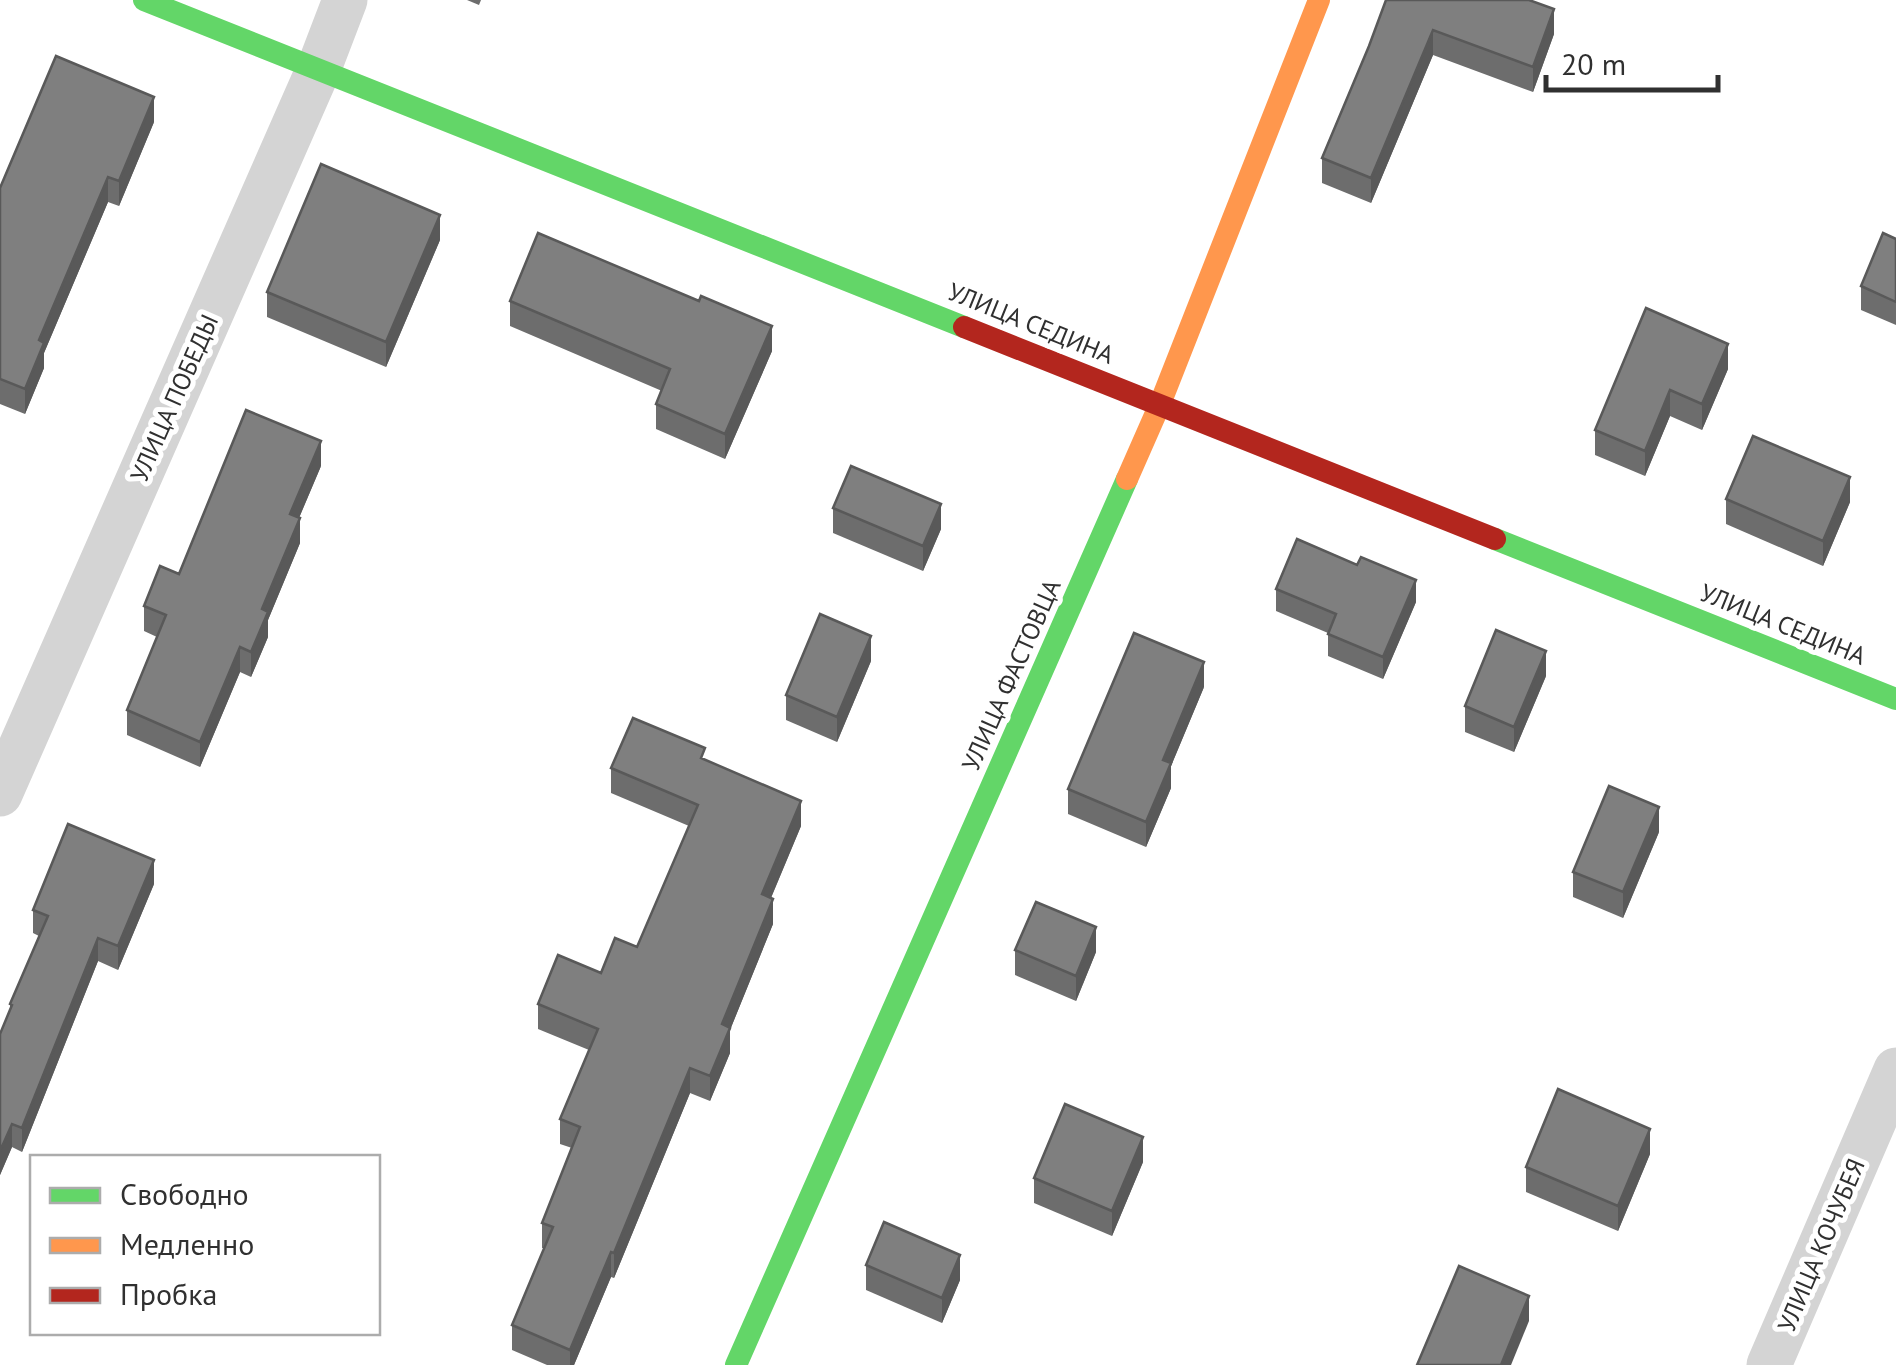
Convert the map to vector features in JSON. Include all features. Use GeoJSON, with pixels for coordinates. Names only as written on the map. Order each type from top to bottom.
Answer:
{"type":"FeatureCollection","features":[{"type":"Feature","properties":{"kind":"main road","name":"УЛИЦА СЕДИНА"},"geometry":{"type":"LineString","coordinates":[[144,0],[1896,699]]}},
{"type":"Feature","properties":{"kind":"main road","name":"УЛИЦА ФАСТОВЦА"},"geometry":{"type":"LineString","coordinates":[[736,1365],[1160,404],[1319,0]]}},
{"type":"Feature","properties":{"kind":"street","name":"УЛИЦА ПОБЕДЫ"},"geometry":{"type":"LineString","coordinates":[[0,794],[319,68],[345,0]]}},
{"type":"Feature","properties":{"kind":"street","name":"УЛИЦА КОЧУБЕЯ"},"geometry":{"type":"LineString","coordinates":[[1770,1365],[1896,1070]]}},
{"type":"Feature","properties":{"kind":"building"},"geometry":{"type":"Polygon","coordinates":[[[1386,0],[1529,0],[1554,9],[1533,67],[1433,30],[1371,178],[1322,158],[1386,0]]]}},
{"type":"Feature","properties":{"kind":"building"},"geometry":{"type":"Polygon","coordinates":[[[56,56],[154,97],[119,181],[108,177],[39,340],[44,343],[25,389],[0,379],[0,188],[56,56]]]}},
{"type":"Feature","properties":{"kind":"building"},"geometry":{"type":"Polygon","coordinates":[[[321,164],[440,215],[386,342],[267,292],[321,164]]]}},
{"type":"Feature","properties":{"kind":"building"},"geometry":{"type":"Polygon","coordinates":[[[538,233],[699,301],[701,296],[772,326],[725,434],[656,404],[670,369],[510,301],[538,233]]]}},
{"type":"Feature","properties":{"kind":"building"},"geometry":{"type":"Polygon","coordinates":[[[1883,233],[1896,239],[1896,302],[1861,286],[1883,233]]]}},
{"type":"Feature","properties":{"kind":"building"},"geometry":{"type":"Polygon","coordinates":[[[1646,308],[1728,344],[1702,404],[1670,390],[1645,451],[1595,430],[1646,308]]]}},
{"type":"Feature","properties":{"kind":"building"},"geometry":{"type":"Polygon","coordinates":[[[246,410],[321,441],[290,514],[300,518],[262,609],[268,612],[251,652],[240,647],[200,742],[127,710],[166,615],[144,606],[160,566],[179,574],[246,410]]]}},
{"type":"Feature","properties":{"kind":"building"},"geometry":{"type":"Polygon","coordinates":[[[1753,436],[1850,477],[1823,541],[1726,499],[1753,436]]]}},
{"type":"Feature","properties":{"kind":"building"},"geometry":{"type":"Polygon","coordinates":[[[851,466],[941,504],[923,546],[833,508],[851,466]]]}},
{"type":"Feature","properties":{"kind":"building"},"geometry":{"type":"Polygon","coordinates":[[[1297,539],[1357,565],[1361,557],[1416,580],[1383,657],[1328,634],[1336,614],[1276,589],[1297,539]]]}},
{"type":"Feature","properties":{"kind":"building"},"geometry":{"type":"Polygon","coordinates":[[[820,614],[871,636],[837,717],[786,695],[820,614]]]}},
{"type":"Feature","properties":{"kind":"building"},"geometry":{"type":"Polygon","coordinates":[[[1496,630],[1546,651],[1514,727],[1465,706],[1496,630]]]}},
{"type":"Feature","properties":{"kind":"building"},"geometry":{"type":"Polygon","coordinates":[[[1134,633],[1204,662],[1163,760],[1171,763],[1146,822],[1068,789],[1134,633]]]}},
{"type":"Feature","properties":{"kind":"building"},"geometry":{"type":"Polygon","coordinates":[[[633,718],[705,748],[701,758],[801,801],[762,894],[773,899],[722,1024],[730,1028],[710,1076],[690,1068],[570,1350],[512,1325],[553,1227],[542,1223],[580,1127],[560,1119],[598,1029],[538,1004],[558,955],[601,973],[615,938],[637,947],[698,805],[611,768],[633,718]]]}},
{"type":"Feature","properties":{"kind":"building"},"geometry":{"type":"Polygon","coordinates":[[[1609,786],[1659,807],[1623,892],[1573,872],[1609,786]]]}},
{"type":"Feature","properties":{"kind":"building"},"geometry":{"type":"Polygon","coordinates":[[[68,824],[154,860],[118,946],[98,938],[22,1128],[12,1124],[0,1151],[0,1034],[48,916],[33,910],[68,824]]]}},
{"type":"Feature","properties":{"kind":"building"},"geometry":{"type":"Polygon","coordinates":[[[1036,902],[1096,927],[1076,976],[1015,950],[1036,902]]]}},
{"type":"Feature","properties":{"kind":"building"},"geometry":{"type":"Polygon","coordinates":[[[1558,1089],[1650,1129],[1618,1206],[1526,1167],[1558,1089]]]}},
{"type":"Feature","properties":{"kind":"building"},"geometry":{"type":"Polygon","coordinates":[[[1065,1104],[1143,1137],[1112,1211],[1034,1178],[1065,1104]]]}},
{"type":"Feature","properties":{"kind":"building"},"geometry":{"type":"Polygon","coordinates":[[[884,1222],[960,1255],[942,1298],[866,1265],[884,1222]]]}},
{"type":"Feature","properties":{"kind":"building"},"geometry":{"type":"Polygon","coordinates":[[[1459,1266],[1529,1296],[1501,1365],[1417,1365],[1459,1266]]]}},
{"type":"Feature","properties":{"kind":"traffic: fast"},"geometry":{"type":"LineString","coordinates":[[144,0],[964,327]]}},
{"type":"Feature","properties":{"kind":"traffic: fast"},"geometry":{"type":"LineString","coordinates":[[736,1365],[1127,479]]}},
{"type":"Feature","properties":{"kind":"traffic: fast"},"geometry":{"type":"LineString","coordinates":[[1495,539],[1896,699]]}},
{"type":"Feature","properties":{"kind":"traffic: slow"},"geometry":{"type":"LineString","coordinates":[[1127,479],[1319,0]]}},
{"type":"Feature","properties":{"kind":"traffic: jam"},"geometry":{"type":"LineString","coordinates":[[964,327],[1495,539]]}}]}
